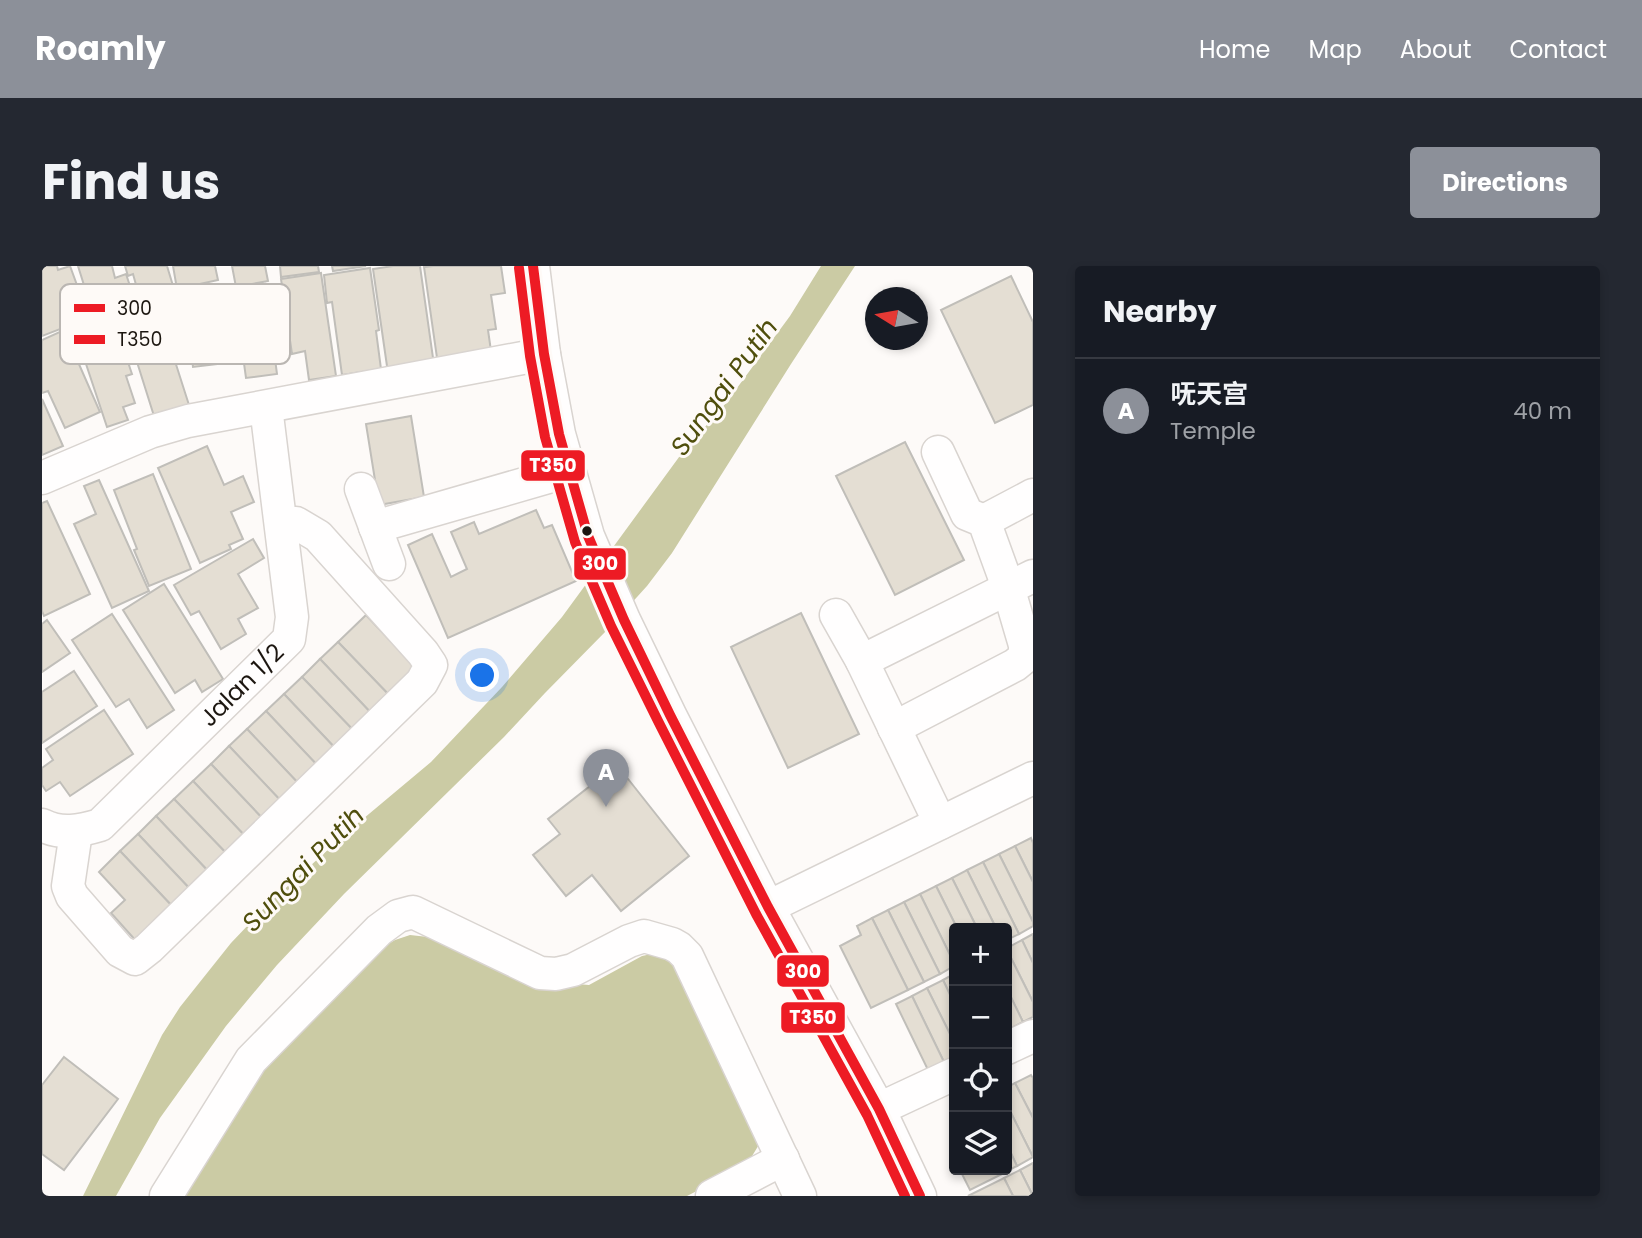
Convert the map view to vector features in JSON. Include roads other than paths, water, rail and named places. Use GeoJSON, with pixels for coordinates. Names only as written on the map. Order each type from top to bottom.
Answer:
{"type":"FeatureCollection","features":[{"type":"Feature","properties":{"kind":"street"},"geometry":{"type":"LineString","coordinates":[[533,266],[544,354],[559,433],[588,536],[624,620],[670,715],[768,907],[879,1109],[920,1196]]}},
{"type":"Feature","properties":{"kind":"street"},"geometry":{"type":"LineString","coordinates":[[42,478],[150,432],[188,422],[544,354]]}},
{"type":"Feature","properties":{"kind":"street","name":"Jalan 1/2"},"geometry":{"type":"LineString","coordinates":[[76,832],[100,825],[289,639],[292,617],[266,407]]}},
{"type":"Feature","properties":{"kind":"street"},"geometry":{"type":"LineString","coordinates":[[894,728],[1015,665],[1025,657],[1021,582],[984,521],[967,514],[938,452]]}},
{"type":"Feature","properties":{"kind":"street"},"geometry":{"type":"LineString","coordinates":[[375,527],[569,471]]}},
{"type":"Feature","properties":{"kind":"street"},"geometry":{"type":"LineString","coordinates":[[361,489],[389,564]]}},
{"type":"Feature","properties":{"kind":"street"},"geometry":{"type":"LineString","coordinates":[[984,521],[1033,495]]}},
{"type":"Feature","properties":{"kind":"street"},"geometry":{"type":"LineString","coordinates":[[42,825],[49,829],[76,832],[68,886],[72,896],[120,951],[135,959],[422,682],[431,665],[423,653],[317,536],[296,523],[281,523]]}},
{"type":"Feature","properties":{"kind":"street"},"geometry":{"type":"LineString","coordinates":[[862,661],[1021,582]]}},
{"type":"Feature","properties":{"kind":"street"},"geometry":{"type":"LineString","coordinates":[[836,615],[862,661],[940,823]]}},
{"type":"Feature","properties":{"kind":"street"},"geometry":{"type":"LineString","coordinates":[[768,907],[1033,778]]}},
{"type":"Feature","properties":{"kind":"street"},"geometry":{"type":"LineString","coordinates":[[166,1196],[251,1060],[379,930],[398,916],[413,912],[540,973],[556,974],[573,970],[644,936],[679,948],[687,956],[800,1196]]}},
{"type":"Feature","properties":{"kind":"street"},"geometry":{"type":"LineString","coordinates":[[1012,1046],[1033,1036]]}},
{"type":"Feature","properties":{"kind":"street"},"geometry":{"type":"LineString","coordinates":[[879,1109],[949,1076]]}},
{"type":"Feature","properties":{"kind":"street"},"geometry":{"type":"LineString","coordinates":[[712,1196],[783,1160]]}},
{"type":"Feature","properties":{"kind":"place","name":"呒天宫"},"geometry":{"type":"Point","coordinates":[606,807]}},
{"type":"Feature","properties":{"kind":"water label","name":"Sungai Putih"},"geometry":{"type":"Point","coordinates":[724,387]}},
{"type":"Feature","properties":{"kind":"water label","name":"Sungai Putih"},"geometry":{"type":"Point","coordinates":[303,869]}}]}
